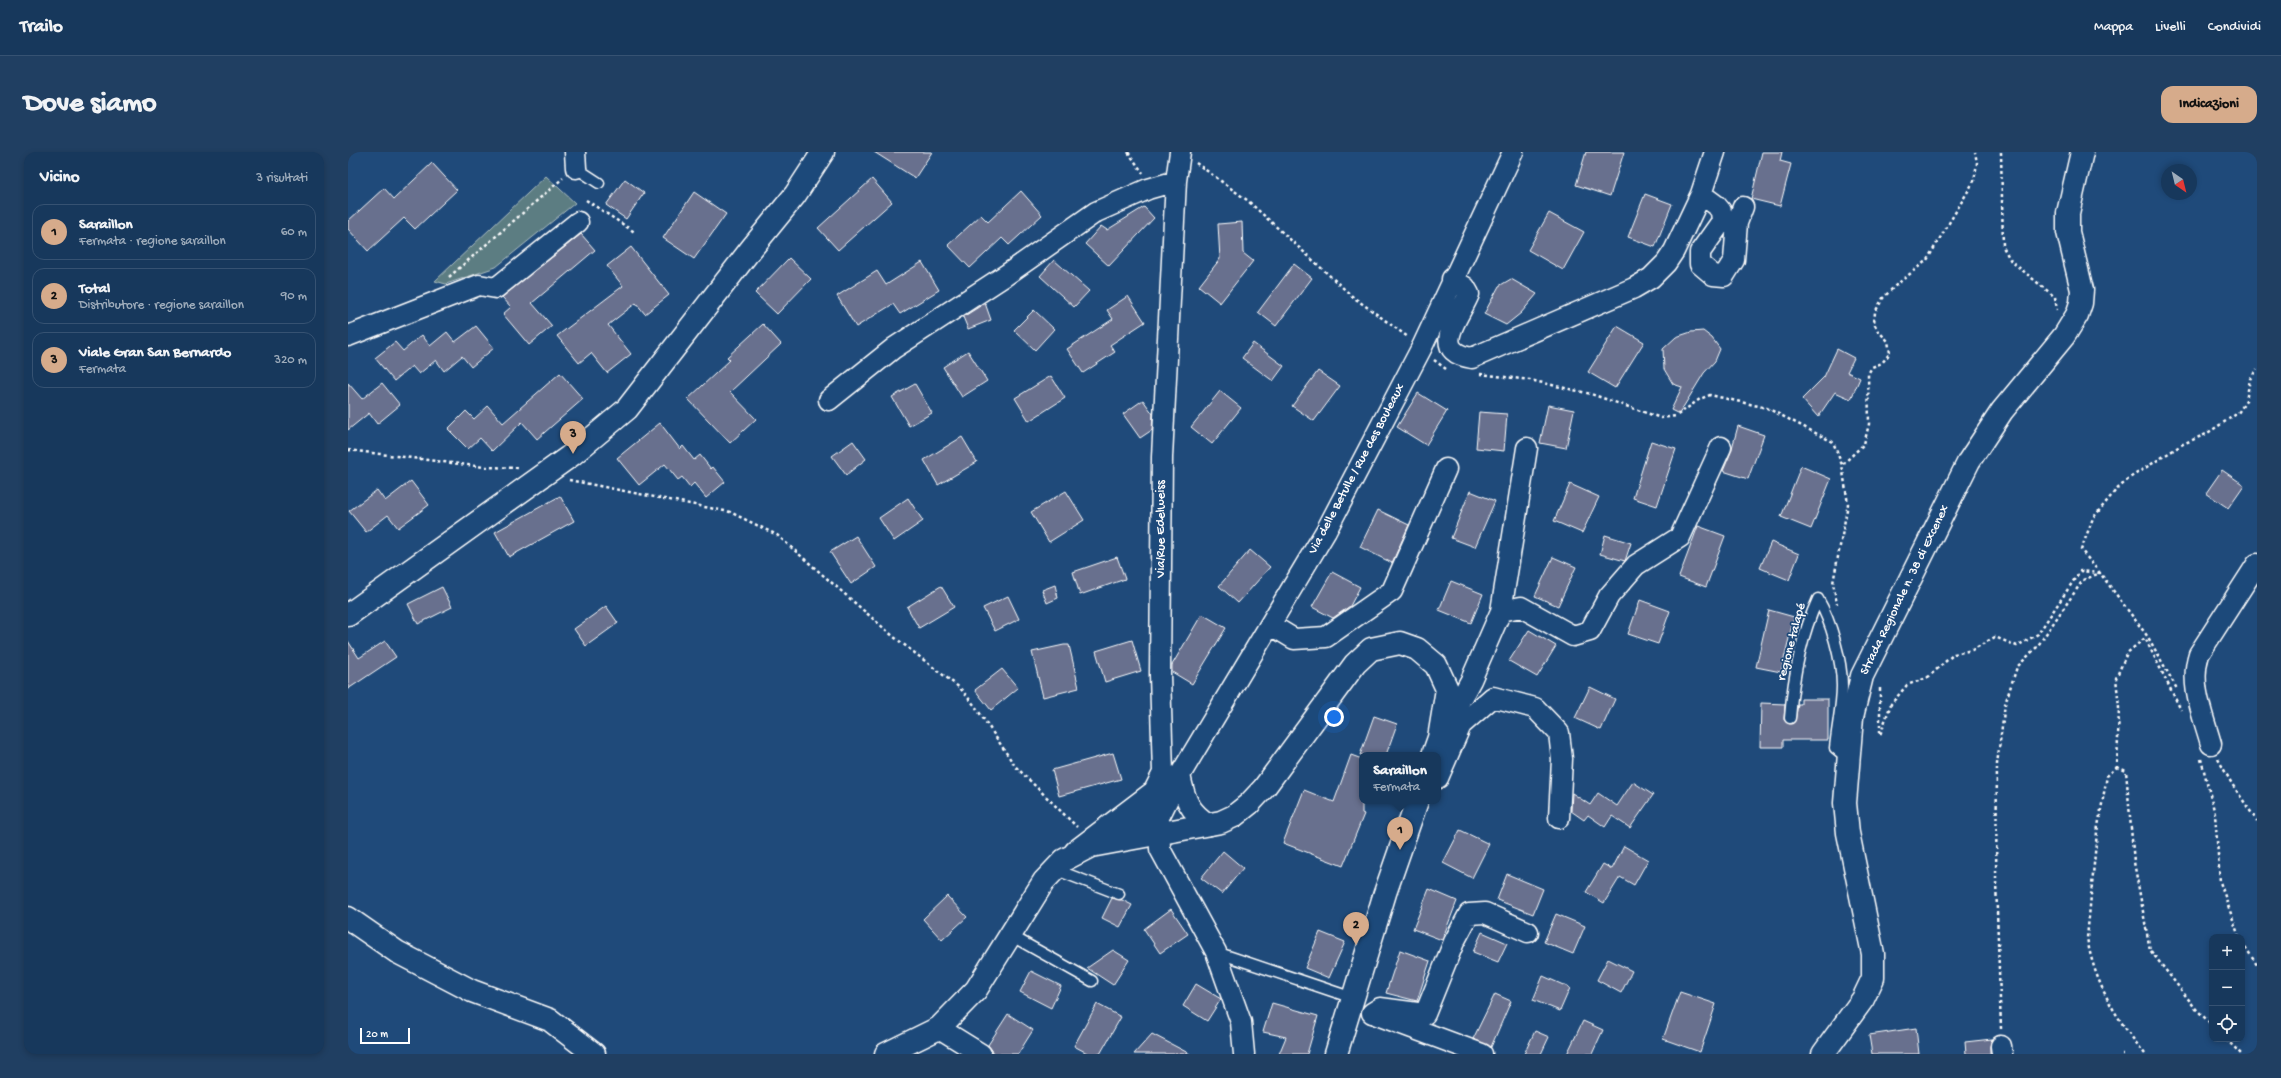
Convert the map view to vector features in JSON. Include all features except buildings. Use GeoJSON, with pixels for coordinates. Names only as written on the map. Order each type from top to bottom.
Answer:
{"type":"FeatureCollection","features":[{"type":"Feature","properties":{"kind":"main road"},"geometry":{"type":"LineString","coordinates":[[348,614],[550,470],[608,427],[627,410],[750,249],[795,195],[822,152]]}},
{"type":"Feature","properties":{"kind":"main road","name":"Strada Regionale n. 38 di Excenex"},"geometry":{"type":"LineString","coordinates":[[1823,1054],[1863,999],[1873,978],[1873,954],[1848,833],[1845,803],[1847,758],[1852,718],[1862,676],[1969,461],[2002,411],[2064,336],[2078,315],[2082,290],[2068,232],[2068,213],[2082,152]]}},
{"type":"Feature","properties":{"kind":"main road"},"geometry":{"type":"LineString","coordinates":[[886,1054],[939,1028],[976,990],[1044,881],[1059,864],[1091,846],[1210,825],[1234,816],[1249,804],[1264,788],[1355,664],[1371,649],[1400,643],[1417,649],[1436,665],[1447,689],[1436,747]]}},
{"type":"Feature","properties":{"kind":"main road"},"geometry":{"type":"LineString","coordinates":[[1336,1054],[1385,893],[1417,805]]}},
{"type":"Feature","properties":{"kind":"main road"},"geometry":{"type":"LineString","coordinates":[[348,918],[397,952],[472,991],[550,1020],[594,1054]]}},
{"type":"Feature","properties":{"kind":"street","name":"Via delle Betulle / Rue des Bouleaux"},"geometry":{"type":"LineString","coordinates":[[1180,775],[1271,626],[1290,589],[1326,531],[1422,347],[1452,279],[1513,152]]}},
{"type":"Feature","properties":{"kind":"street"},"geometry":{"type":"LineString","coordinates":[[1452,279],[1465,287],[1469,294],[1451,328],[1449,340],[1453,349],[1461,356],[1472,358],[1634,288],[1651,278],[1666,263],[1674,252],[1701,194],[1715,152]]}},
{"type":"Feature","properties":{"kind":"street","name":"Via/Rue Edelweiss"},"geometry":{"type":"LineString","coordinates":[[1059,864],[1154,790],[1163,773],[1160,675],[1162,457],[1176,181],[1186,156]]}},
{"type":"Feature","properties":{"kind":"street"},"geometry":{"type":"LineString","coordinates":[[830,400],[894,348],[1006,275],[1096,212],[1148,189],[1176,181]]}},
{"type":"Feature","properties":{"kind":"street"},"geometry":{"type":"LineString","coordinates":[[1701,194],[1716,205],[1721,211],[1722,221],[1700,252],[1700,264],[1713,275],[1724,276],[1734,260],[1737,223],[1743,207]]}},
{"type":"Feature","properties":{"kind":"street"},"geometry":{"type":"LineString","coordinates":[[348,336],[479,285],[496,288],[578,222]]}},
{"type":"Feature","properties":{"kind":"street"},"geometry":{"type":"LineString","coordinates":[[1502,611],[1521,607],[1573,636],[1590,631],[1609,596],[1636,565],[1680,537],[1721,447]]}},
{"type":"Feature","properties":{"kind":"street"},"geometry":{"type":"LineString","coordinates":[[1436,747],[1471,680],[1502,611],[1527,448]]}},
{"type":"Feature","properties":{"kind":"street"},"geometry":{"type":"LineString","coordinates":[[1271,626],[1294,639],[1326,637],[1392,591],[1446,469]]}},
{"type":"Feature","properties":{"kind":"street"},"geometry":{"type":"LineString","coordinates":[[2205,749],[2196,689],[2196,664],[2199,654],[2257,564]]}},
{"type":"Feature","properties":{"kind":"street"},"geometry":{"type":"LineString","coordinates":[[1441,771],[1461,725],[1493,697],[1535,708],[1559,733],[1562,759],[1559,818]]}},
{"type":"Feature","properties":{"kind":"street"},"geometry":{"type":"LineString","coordinates":[[1180,775],[1185,798],[1196,816],[1210,825]]}},
{"type":"Feature","properties":{"kind":"street"},"geometry":{"type":"LineString","coordinates":[[1180,775],[1159,817],[1158,833],[1160,849],[1216,952],[1241,1022],[1244,1054]]}},
{"type":"Feature","properties":{"kind":"street"},"geometry":{"type":"LineString","coordinates":[[1113,841],[1139,821],[1180,775]]}},
{"type":"Feature","properties":{"kind":"street"},"geometry":{"type":"LineString","coordinates":[[1372,1013],[1380,1008],[1425,1014],[1454,942],[1469,914],[1485,913],[1528,932]]}},
{"type":"Feature","properties":{"kind":"street"},"geometry":{"type":"LineString","coordinates":[[1351,1002],[1372,1013],[1482,1054]]}},
{"type":"Feature","properties":{"kind":"street"},"geometry":{"type":"LineString","coordinates":[[939,1028],[981,1054]]}},
{"type":"Feature","properties":{"kind":"lane"},"geometry":{"type":"LineString","coordinates":[[575,160],[599,183]]}},
{"type":"Feature","properties":{"kind":"lane","name":"regione talapé"},"geometry":{"type":"LineString","coordinates":[[1790,718],[1793,683],[1811,615],[1818,599],[1826,612],[1830,626],[1842,685],[1835,748],[1847,758]]}},
{"type":"Feature","properties":{"kind":"lane"},"geometry":{"type":"LineString","coordinates":[[1059,864],[1119,894]]}},
{"type":"Feature","properties":{"kind":"lane"},"geometry":{"type":"LineString","coordinates":[[1010,935],[1092,980]]}},
{"type":"Feature","properties":{"kind":"lane"},"geometry":{"type":"LineString","coordinates":[[1216,952],[1351,1002]]}},
{"type":"Feature","properties":{"kind":"path"},"geometry":{"type":"LineString","coordinates":[[1842,464],[1864,444],[1869,424],[1868,374],[1872,367],[1882,363],[1890,353],[1888,341],[1878,331],[1874,323],[1875,312],[1884,298],[1895,286],[1927,260],[1974,181],[1977,163],[1976,152]]}},
{"type":"Feature","properties":{"kind":"path"},"geometry":{"type":"LineString","coordinates":[[2001,152],[2003,247],[2011,261],[2056,297],[2057,310],[2054,315]]}},
{"type":"Feature","properties":{"kind":"path"},"geometry":{"type":"LineString","coordinates":[[1186,156],[1247,200],[1353,297],[1422,347]]}},
{"type":"Feature","properties":{"kind":"path"},"geometry":{"type":"LineString","coordinates":[[446,279],[575,160]]}},
{"type":"Feature","properties":{"kind":"path"},"geometry":{"type":"LineString","coordinates":[[586,200],[636,233]]}},
{"type":"Feature","properties":{"kind":"path"},"geometry":{"type":"LineString","coordinates":[[2179,691],[2148,637],[2081,550],[2087,530],[2100,509],[2116,490],[2131,477],[2183,444],[2206,434],[2238,413],[2246,400],[2250,379],[2257,369]]}},
{"type":"Feature","properties":{"kind":"path"},"geometry":{"type":"LineString","coordinates":[[348,450],[484,467],[526,469]]}},
{"type":"Feature","properties":{"kind":"path"},"geometry":{"type":"LineString","coordinates":[[550,470],[556,478],[730,512],[777,535],[894,637],[960,688],[1015,766],[1079,829]]}},
{"type":"Feature","properties":{"kind":"path"},"geometry":{"type":"LineString","coordinates":[[1862,676],[1880,688],[1880,736],[1891,704],[1907,685],[1927,678],[1954,654],[1972,650],[1995,638],[2017,646],[2038,634],[2080,571],[2100,573]]}},
{"type":"Feature","properties":{"kind":"path"},"geometry":{"type":"LineString","coordinates":[[2002,1050],[1996,881],[1997,764],[2005,704],[2017,667],[2037,647],[2083,580],[2100,573]]}},
{"type":"Feature","properties":{"kind":"path"},"geometry":{"type":"LineString","coordinates":[[2145,1054],[2117,1016],[2104,995],[2089,953],[2087,938],[2092,871],[2107,776],[2117,767],[2119,708],[2116,678],[2127,652],[2145,638],[2183,714]]}},
{"type":"Feature","properties":{"kind":"path"},"geometry":{"type":"LineString","coordinates":[[2205,749],[2257,820]]}},
{"type":"Feature","properties":{"kind":"path"},"geometry":{"type":"LineString","coordinates":[[2205,749],[2215,814],[2220,882],[2238,934]]}},
{"type":"Feature","properties":{"kind":"path"},"geometry":{"type":"LineString","coordinates":[[2117,767],[2126,771],[2134,862],[2150,950],[2196,1009],[2209,1022]]}},
{"type":"Feature","properties":{"kind":"path"},"geometry":{"type":"LineString","coordinates":[[2245,946],[2257,964]]}},
{"type":"Feature","properties":{"kind":"path"},"geometry":{"type":"LineString","coordinates":[[2229,1042],[2241,1054]]}},
{"type":"Feature","properties":{"kind":"green space"},"geometry":{"type":"Polygon","coordinates":[[[546,176],[575,203],[496,267],[446,284],[435,281],[546,176]]]}},
{"type":"Feature","properties":{"kind":"place","name":"Viale Gran San Bernardo"},"geometry":{"type":"Point","coordinates":[573,454]}},
{"type":"Feature","properties":{"kind":"place","name":"Saraillon"},"geometry":{"type":"Point","coordinates":[1400,850]}},
{"type":"Feature","properties":{"kind":"place","name":"Total"},"geometry":{"type":"Point","coordinates":[1356,945]}}]}
